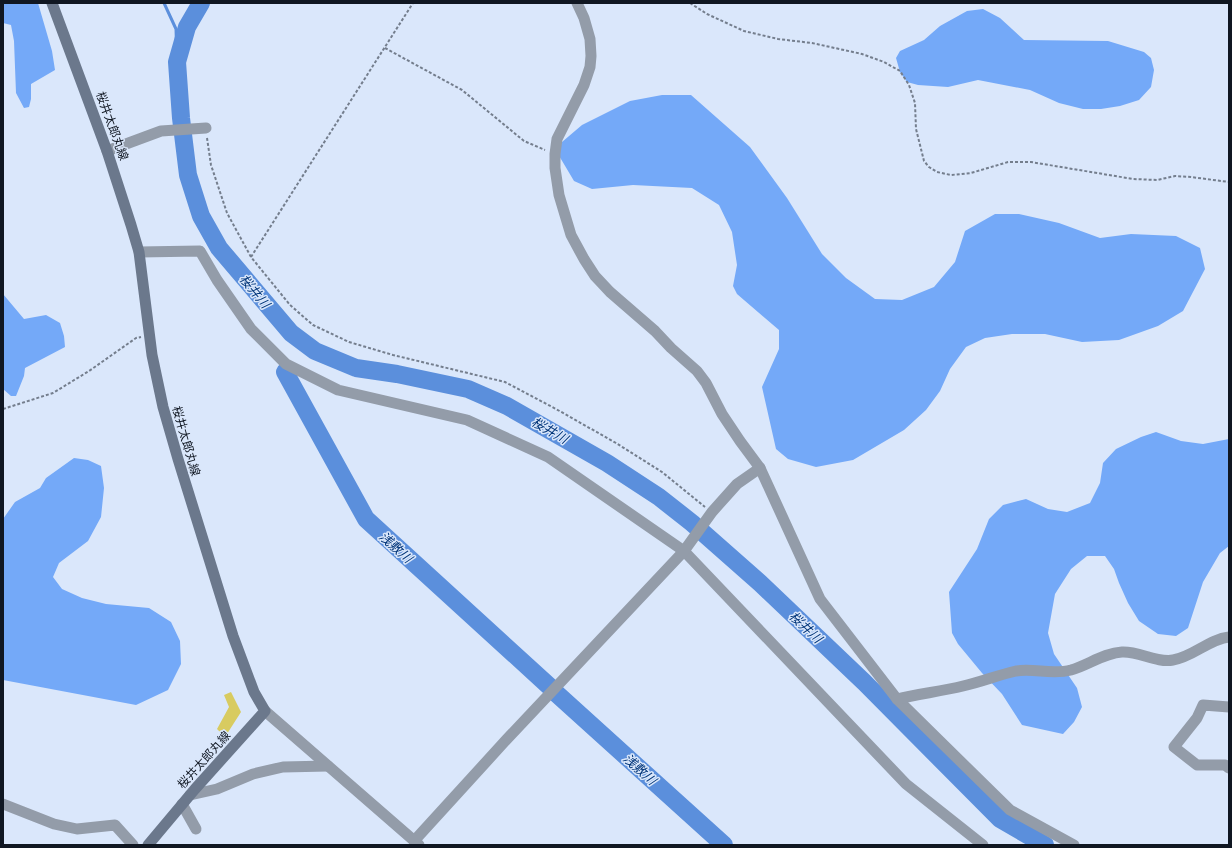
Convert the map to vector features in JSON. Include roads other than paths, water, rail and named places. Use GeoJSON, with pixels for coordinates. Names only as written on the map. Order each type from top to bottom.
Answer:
{"type":"FeatureCollection","features":[{"type":"Feature","properties":{"kind":"main road","name":"桜井太郎丸線"},"geometry":{"type":"LineString","coordinates":[[52,3],[107,151],[131,225],[138,252],[150,336],[163,407],[233,636],[254,692],[265,711],[148,845]]}},
{"type":"Feature","properties":{"kind":"street"},"geometry":{"type":"LineString","coordinates":[[577,3],[584,18],[590,39],[590,67],[584,85],[557,139],[555,154],[556,175],[565,216],[571,235],[584,259],[595,276],[610,292],[655,331],[671,348],[697,371],[706,383],[722,414],[760,468],[820,599],[897,698],[1010,810],[1074,845]]}},
{"type":"Feature","properties":{"kind":"street"},"geometry":{"type":"LineString","coordinates":[[107,151],[161,131],[206,128]]}},
{"type":"Feature","properties":{"kind":"street"},"geometry":{"type":"LineString","coordinates":[[138,252],[200,251],[217,280],[251,329],[286,364],[338,390],[467,420],[548,457],[686,547],[906,784],[982,845]]}},
{"type":"Feature","properties":{"kind":"street"},"geometry":{"type":"LineString","coordinates":[[265,711],[417,843],[507,739],[686,547],[712,512],[737,484],[760,468]]}},
{"type":"Feature","properties":{"kind":"street"},"geometry":{"type":"LineString","coordinates":[[897,698],[962,686],[1016,671],[1027,670],[1055,672],[1071,670],[1112,654],[1124,652],[1171,661],[1179,659],[1213,642],[1229,637]]}},
{"type":"Feature","properties":{"kind":"street"},"geometry":{"type":"LineString","coordinates":[[1229,707],[1203,705],[1197,718],[1174,747],[1197,765],[1225,765],[1229,768]]}},
{"type":"Feature","properties":{"kind":"street"},"geometry":{"type":"LineString","coordinates":[[196,829],[186,800],[218,789],[253,774],[283,767],[328,766]]}},
{"type":"Feature","properties":{"kind":"street"},"geometry":{"type":"LineString","coordinates":[[3,804],[54,824],[77,829],[115,825],[133,845]]}},
{"type":"Feature","properties":{"kind":"waterway"},"geometry":{"type":"LineString","coordinates":[[164,3],[176,29],[177,62]]}},
{"type":"Feature","properties":{"kind":"waterway","name":"桜井川"},"geometry":{"type":"LineString","coordinates":[[201,3],[187,27],[177,62],[181,118],[188,175],[201,216],[219,248],[291,333],[315,351],[356,368],[397,374],[468,389],[507,406],[607,463],[659,497],[692,523],[760,583],[864,682],[1000,819],[1045,845]]}},
{"type":"Feature","properties":{"kind":"waterway","name":"浅敷川"},"geometry":{"type":"LineString","coordinates":[[285,372],[366,519],[550,687]]}},
{"type":"Feature","properties":{"kind":"waterway","name":"浅敷川"},"geometry":{"type":"LineString","coordinates":[[557,694],[724,845]]}}]}
